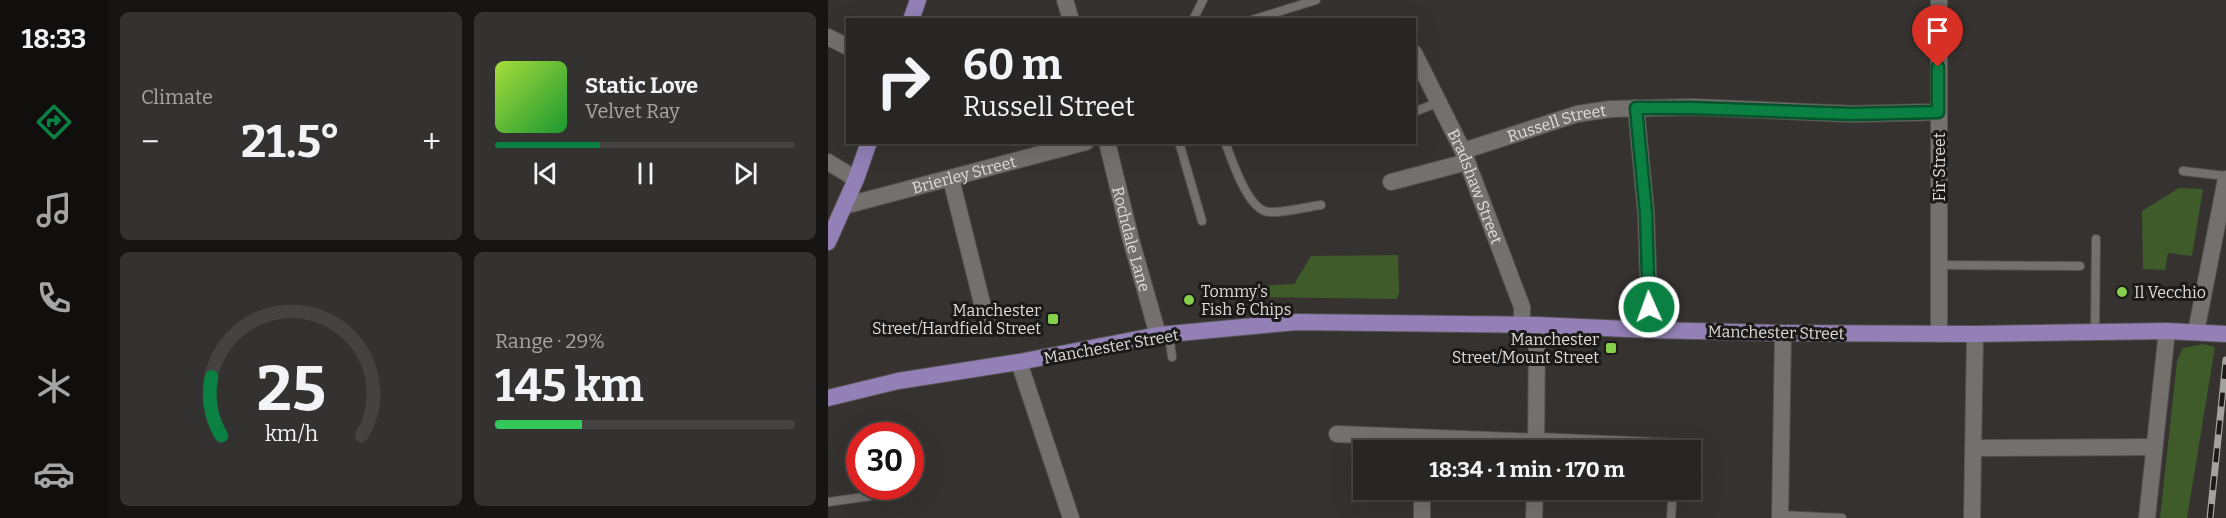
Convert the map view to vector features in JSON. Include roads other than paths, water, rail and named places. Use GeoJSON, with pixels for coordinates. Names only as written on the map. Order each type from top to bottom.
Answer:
{"type":"FeatureCollection","features":[{"type":"Feature","properties":{"kind":"main road"},"geometry":{"type":"LineString","coordinates":[[912,18],[918,0]]}},
{"type":"Feature","properties":{"kind":"main road"},"geometry":{"type":"LineString","coordinates":[[828,242],[856,179],[868,144]]}},
{"type":"Feature","properties":{"kind":"main road","name":"Manchester Street"},"geometry":{"type":"LineString","coordinates":[[828,398],[898,381],[1019,362],[1163,335],[1297,322],[1529,324],[1783,333],[1975,334],[2167,331],[2226,334]]}},
{"type":"Feature","properties":{"kind":"street"},"geometry":{"type":"LineString","coordinates":[[1065,0],[1070,18]]}},
{"type":"Feature","properties":{"kind":"street","name":"Fir Street"},"geometry":{"type":"LineString","coordinates":[[1939,0],[1939,334]]}},
{"type":"Feature","properties":{"kind":"street"},"geometry":{"type":"LineString","coordinates":[[828,37],[846,46]]}},
{"type":"Feature","properties":{"kind":"street","name":"Bradshaw Street"},"geometry":{"type":"LineString","coordinates":[[1416,57],[1465,156],[1529,324],[1536,440]]}},
{"type":"Feature","properties":{"kind":"street"},"geometry":{"type":"LineString","coordinates":[[1636,108],[1646,213],[1650,330]]}},
{"type":"Feature","properties":{"kind":"street","name":"Russell Street"},"geometry":{"type":"LineString","coordinates":[[1391,182],[1577,114],[1636,108],[1852,114],[1938,112]]}},
{"type":"Feature","properties":{"kind":"street","name":"Brierley Street"},"geometry":{"type":"LineString","coordinates":[[844,206],[1079,144]]}},
{"type":"Feature","properties":{"kind":"street","name":"Rochdale Lane"},"geometry":{"type":"LineString","coordinates":[[1107,144],[1131,240],[1163,335]]}},
{"type":"Feature","properties":{"kind":"street"},"geometry":{"type":"LineString","coordinates":[[828,162],[856,179]]}},
{"type":"Feature","properties":{"kind":"street"},"geometry":{"type":"LineString","coordinates":[[2200,332],[2226,178]]}},
{"type":"Feature","properties":{"kind":"street"},"geometry":{"type":"LineString","coordinates":[[951,179],[986,319]]}},
{"type":"Feature","properties":{"kind":"street"},"geometry":{"type":"LineString","coordinates":[[2146,518],[2167,331]]}},
{"type":"Feature","properties":{"kind":"street"},"geometry":{"type":"LineString","coordinates":[[1780,517],[1783,333]]}},
{"type":"Feature","properties":{"kind":"street"},"geometry":{"type":"LineString","coordinates":[[1972,518],[1975,334]]}},
{"type":"Feature","properties":{"kind":"street"},"geometry":{"type":"LineString","coordinates":[[1019,362],[1071,518]]}},
{"type":"Feature","properties":{"kind":"street"},"geometry":{"type":"LineString","coordinates":[[1338,434],[1389,440]]}},
{"type":"Feature","properties":{"kind":"street"},"geometry":{"type":"LineString","coordinates":[[1973,448],[2154,447]]}},
{"type":"Feature","properties":{"kind":"street"},"geometry":{"type":"LineString","coordinates":[[1422,500],[1422,518]]}},
{"type":"Feature","properties":{"kind":"street"},"geometry":{"type":"LineString","coordinates":[[1534,518],[1535,500]]}},
{"type":"Feature","properties":{"kind":"lane"},"geometry":{"type":"LineString","coordinates":[[1194,18],[1203,0]]}},
{"type":"Feature","properties":{"kind":"lane"},"geometry":{"type":"LineString","coordinates":[[1258,18],[1316,0]]}},
{"type":"Feature","properties":{"kind":"lane"},"geometry":{"type":"LineString","coordinates":[[1416,111],[1439,102]]}},
{"type":"Feature","properties":{"kind":"lane"},"geometry":{"type":"LineString","coordinates":[[1180,144],[1202,221]]}},
{"type":"Feature","properties":{"kind":"lane"},"geometry":{"type":"LineString","coordinates":[[1226,144],[1248,195],[1257,208],[1268,213],[1321,205]]}},
{"type":"Feature","properties":{"kind":"lane"},"geometry":{"type":"LineString","coordinates":[[2183,171],[2226,178]]}},
{"type":"Feature","properties":{"kind":"lane"},"geometry":{"type":"LineString","coordinates":[[2095,332],[2096,238]]}},
{"type":"Feature","properties":{"kind":"lane"},"geometry":{"type":"LineString","coordinates":[[1939,265],[2080,266]]}},
{"type":"Feature","properties":{"kind":"lane"},"geometry":{"type":"LineString","coordinates":[[1163,335],[1172,357]]}},
{"type":"Feature","properties":{"kind":"lane"},"geometry":{"type":"LineString","coordinates":[[828,502],[846,499]]}},
{"type":"Feature","properties":{"kind":"lane"},"geometry":{"type":"LineString","coordinates":[[1671,518],[1672,500]]}},
{"type":"Feature","properties":{"kind":"lane"},"geometry":{"type":"LineString","coordinates":[[1780,517],[1842,518]]}},
{"type":"Feature","properties":{"kind":"railway"},"geometry":{"type":"LineString","coordinates":[[2210,518],[2226,360]]}},
{"type":"Feature","properties":{"kind":"place","name":"Il Vecchio"},"geometry":{"type":"Point","coordinates":[2122,292]}},
{"type":"Feature","properties":{"kind":"place","name":"Tommy's Fish & Chips"},"geometry":{"type":"Point","coordinates":[1189,300]}},
{"type":"Feature","properties":{"kind":"place","name":"Manchester Street/Hardfield Street"},"geometry":{"type":"Point","coordinates":[1053,319]}},
{"type":"Feature","properties":{"kind":"place","name":"Manchester Street/Mount Street"},"geometry":{"type":"Point","coordinates":[1611,348]}}]}
